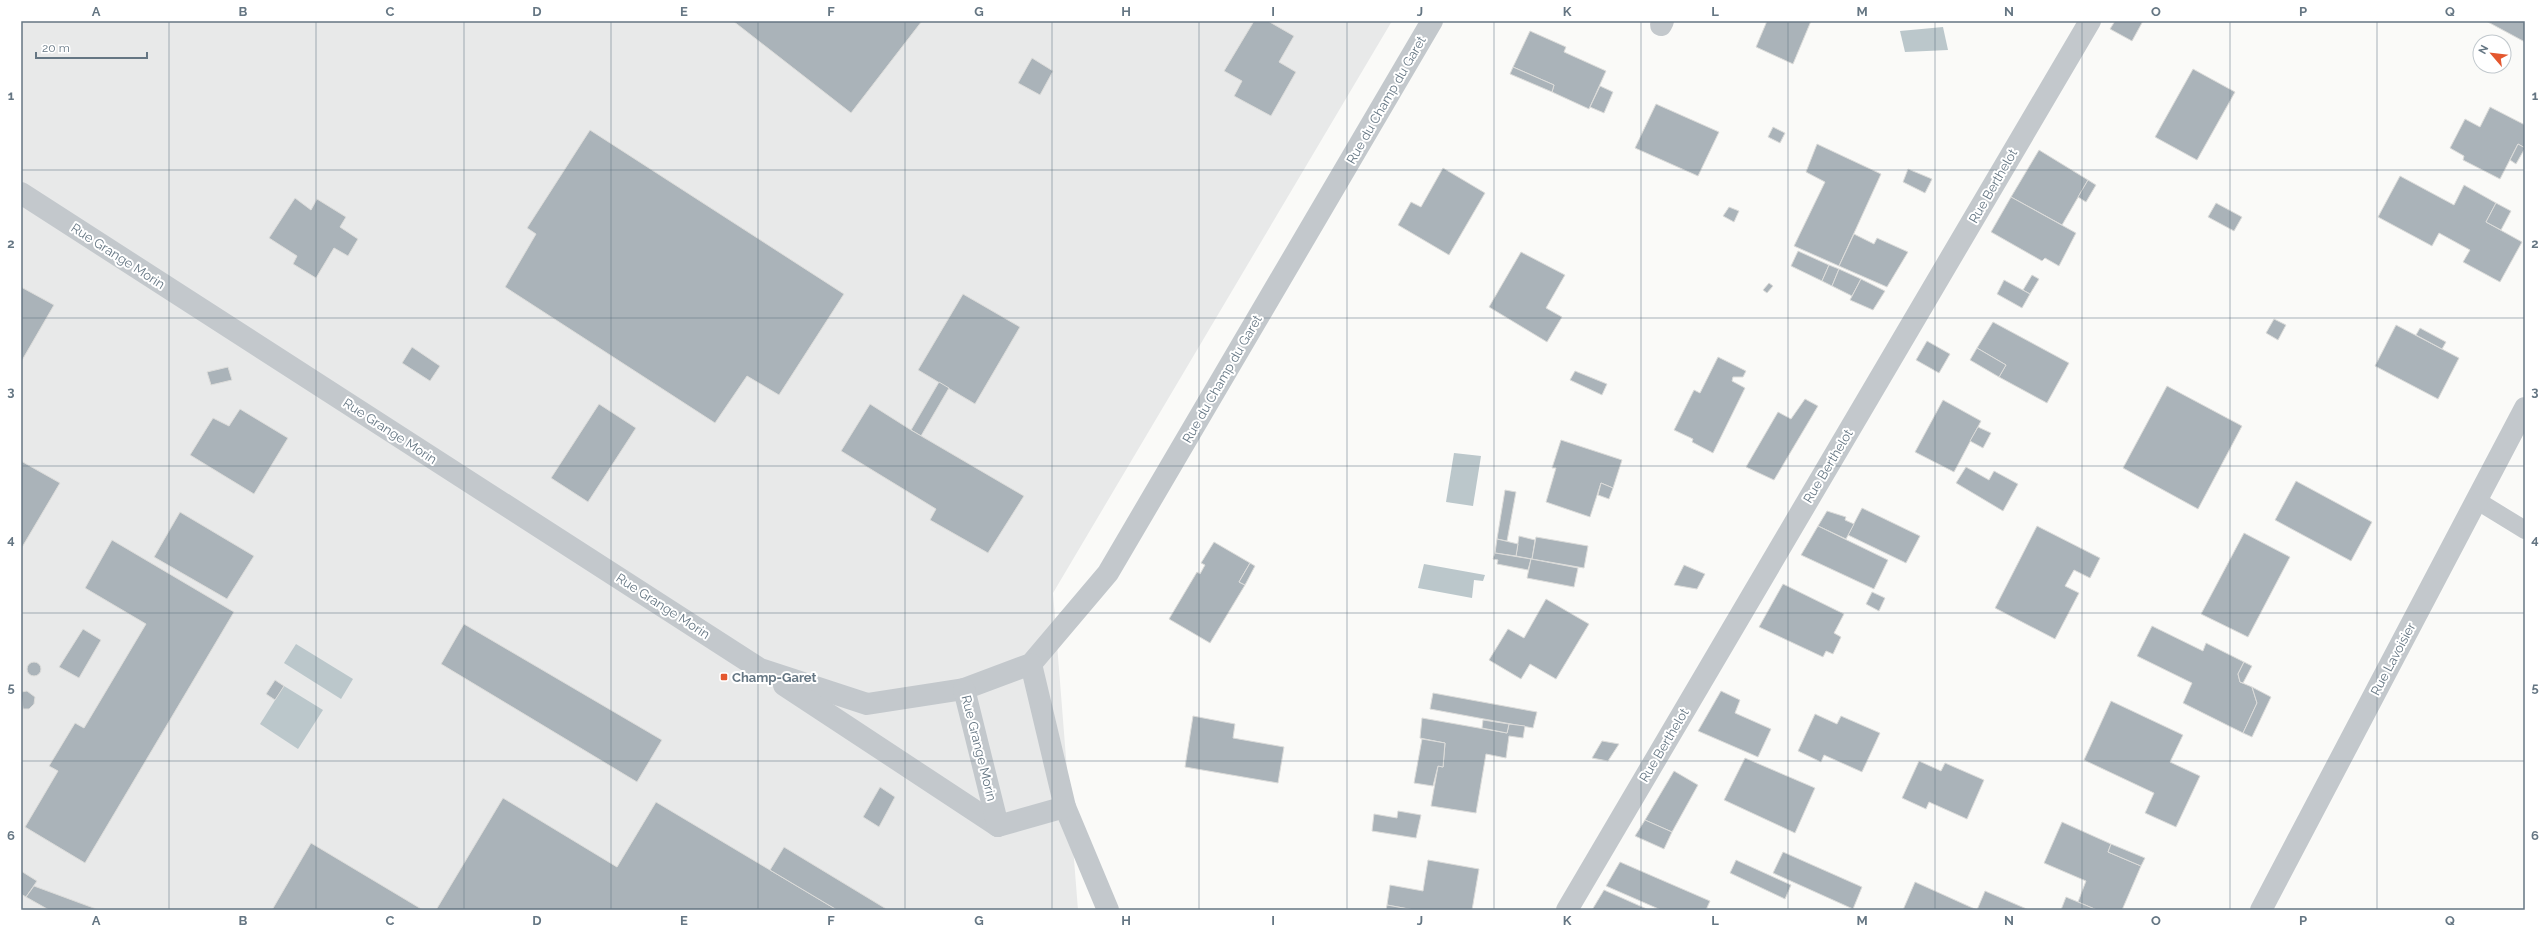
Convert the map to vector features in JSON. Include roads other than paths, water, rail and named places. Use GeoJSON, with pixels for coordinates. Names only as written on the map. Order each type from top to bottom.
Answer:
{"type":"FeatureCollection","features":[{"type":"Feature","properties":{"kind":"street","name":"Rue du Champ du Garet"},"geometry":{"type":"LineString","coordinates":[[964,689],[1031,664],[1108,573],[1432,21]]}},
{"type":"Feature","properties":{"kind":"street","name":"Rue Berthelot"},"geometry":{"type":"LineString","coordinates":[[1567,910],[2090,21]]}},
{"type":"Feature","properties":{"kind":"street","name":"Rue Grange Morin"},"geometry":{"type":"LineString","coordinates":[[21,193],[760,669],[998,826]]}},
{"type":"Feature","properties":{"kind":"street","name":"Rue Lavoisier"},"geometry":{"type":"LineString","coordinates":[[2261,910],[2525,408]]}},
{"type":"Feature","properties":{"kind":"street"},"geometry":{"type":"LineString","coordinates":[[1031,664],[1065,807],[1108,910]]}},
{"type":"Feature","properties":{"kind":"street","name":"Rue Grange Morin"},"geometry":{"type":"LineString","coordinates":[[760,669],[866,704],[964,689],[998,826]]}},
{"type":"Feature","properties":{"kind":"street"},"geometry":{"type":"LineString","coordinates":[[998,826],[1065,807]]}},
{"type":"Feature","properties":{"kind":"lane"},"geometry":{"type":"LineString","coordinates":[[2476,500],[2525,530]]}},
{"type":"Feature","properties":{"kind":"place","name":"Champ-Garet"},"geometry":{"type":"Point","coordinates":[724,677]}}]}
